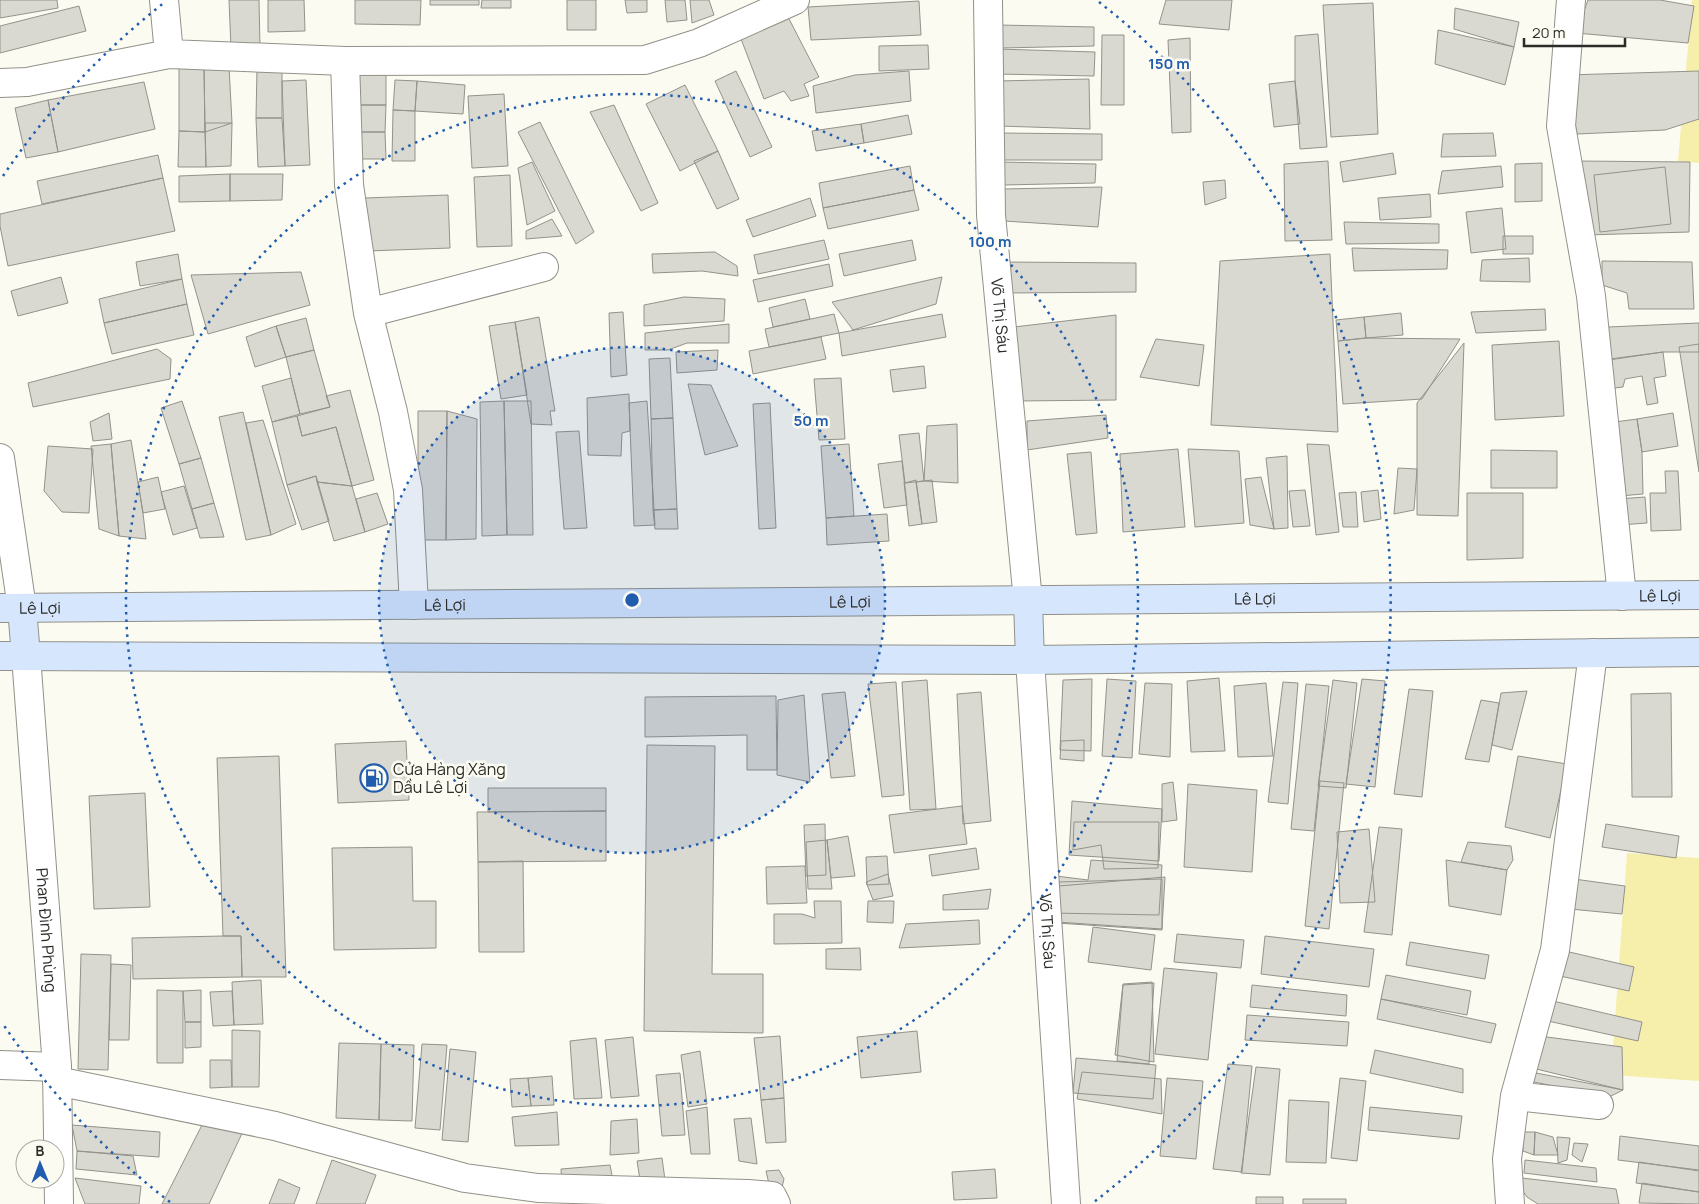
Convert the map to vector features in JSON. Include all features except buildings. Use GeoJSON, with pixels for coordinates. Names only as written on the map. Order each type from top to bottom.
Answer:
{"type":"FeatureCollection","features":[{"type":"Feature","properties":{"kind":"main road","name":"Lê Lợi"},"geometry":{"type":"LineString","coordinates":[[11,608],[1699,595]]}},
{"type":"Feature","properties":{"kind":"main road"},"geometry":{"type":"LineString","coordinates":[[1028,601],[1030,660]]}},
{"type":"Feature","properties":{"kind":"main road"},"geometry":{"type":"LineString","coordinates":[[11,608],[13,656],[1030,660],[1699,652]]}},
{"type":"Feature","properties":{"kind":"street"},"geometry":{"type":"LineString","coordinates":[[164,0],[169,54]]}},
{"type":"Feature","properties":{"kind":"street"},"geometry":{"type":"LineString","coordinates":[[0,83],[27,82],[169,54],[345,61],[645,60],[699,43],[795,0]]}},
{"type":"Feature","properties":{"kind":"street","name":"Võ Thị Sáu"},"geometry":{"type":"LineString","coordinates":[[988,0],[991,215],[1028,601]]}},
{"type":"Feature","properties":{"kind":"street"},"geometry":{"type":"LineString","coordinates":[[1571,0],[1561,126],[1591,296],[1622,596]]}},
{"type":"Feature","properties":{"kind":"street"},"geometry":{"type":"LineString","coordinates":[[345,61],[348,185],[368,313],[393,412],[408,490],[414,605]]}},
{"type":"Feature","properties":{"kind":"street"},"geometry":{"type":"LineString","coordinates":[[368,313],[544,267]]}},
{"type":"Feature","properties":{"kind":"street"},"geometry":{"type":"LineString","coordinates":[[0,458],[11,608]]}},
{"type":"Feature","properties":{"kind":"street"},"geometry":{"type":"LineString","coordinates":[[1510,1204],[1507,1159],[1515,1096],[1555,950],[1593,654]]}},
{"type":"Feature","properties":{"kind":"street","name":"Phan Đình Phùng"},"geometry":{"type":"LineString","coordinates":[[13,656],[57,1074],[59,1204]]}},
{"type":"Feature","properties":{"kind":"street","name":"Võ Thị Sáu"},"geometry":{"type":"LineString","coordinates":[[1030,660],[1066,1204]]}},
{"type":"Feature","properties":{"kind":"street"},"geometry":{"type":"LineString","coordinates":[[0,1064],[57,1074],[275,1126],[465,1178],[538,1188],[772,1196],[776,1204]]}},
{"type":"Feature","properties":{"kind":"street"},"geometry":{"type":"LineString","coordinates":[[1515,1096],[1599,1105]]}},
{"type":"Feature","properties":{"kind":"shaded area"},"geometry":{"type":"Polygon","coordinates":[[[1692,0],[1699,0],[1699,163],[1678,161],[1692,0]]]}},
{"type":"Feature","properties":{"kind":"shaded area"},"geometry":{"type":"Polygon","coordinates":[[[1627,853],[1699,858],[1699,1081],[1611,1075],[1627,853]]]}},
{"type":"Feature","properties":{"kind":"place","name":"Cửa Hàng Xăng Dầu Lê Lợi"},"geometry":{"type":"Point","coordinates":[374,778]}}]}
